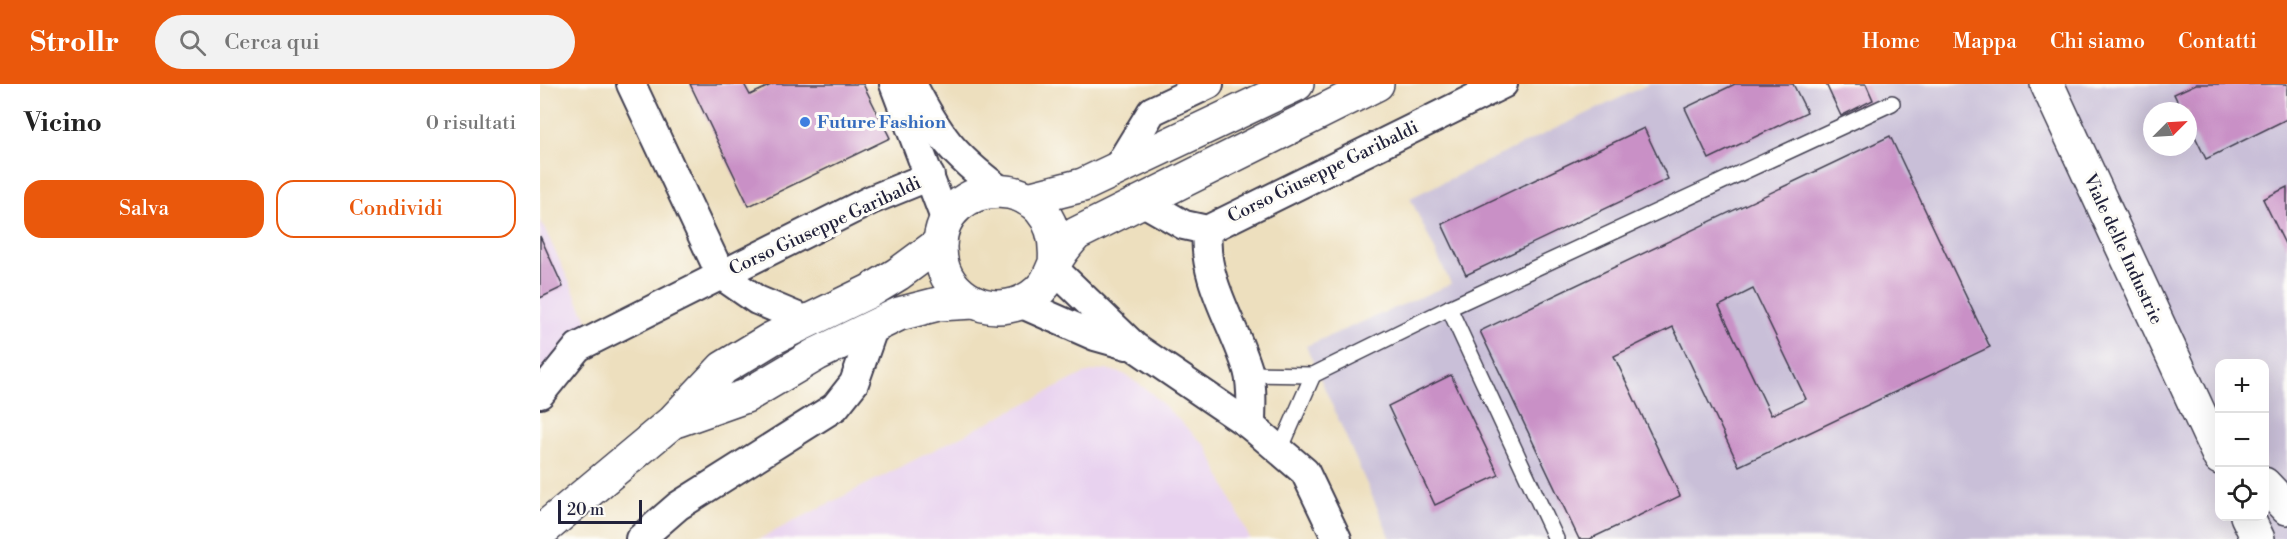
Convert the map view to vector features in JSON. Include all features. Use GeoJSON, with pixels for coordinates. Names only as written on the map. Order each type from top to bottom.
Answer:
{"type":"FeatureCollection","features":[{"type":"Feature","properties":{"kind":"street","name":"Corso Giuseppe Garibaldi"},"geometry":{"type":"LineString","coordinates":[[631,84],[721,275],[757,300],[807,321]]}},
{"type":"Feature","properties":{"kind":"street"},"geometry":{"type":"LineString","coordinates":[[894,84],[930,176],[943,232],[944,272],[962,295],[974,303]]}},
{"type":"Feature","properties":{"kind":"street"},"geometry":{"type":"LineString","coordinates":[[912,84],[936,131],[964,163],[1042,211],[1052,226],[1056,244],[1054,266]]}},
{"type":"Feature","properties":{"kind":"street"},"geometry":{"type":"LineString","coordinates":[[1116,170],[1152,111],[1209,84]]}},
{"type":"Feature","properties":{"kind":"street"},"geometry":{"type":"LineString","coordinates":[[540,532],[672,422],[723,368],[807,321],[875,288],[943,232],[960,204],[978,194],[1069,190],[1297,84]]}},
{"type":"Feature","properties":{"kind":"street"},"geometry":{"type":"LineString","coordinates":[[672,422],[747,396],[817,354],[874,326],[918,308],[974,303],[997,307],[1020,303],[1040,289],[1076,234],[1377,84]]}},
{"type":"Feature","properties":{"kind":"street","name":"Corso Giuseppe Garibaldi"},"geometry":{"type":"LineString","coordinates":[[1142,201],[1184,225],[1207,230],[1503,84]]}},
{"type":"Feature","properties":{"kind":"street","name":"Viale delle Industrie"},"geometry":{"type":"LineString","coordinates":[[2048,84],[2209,424],[2215,443]]}},
{"type":"Feature","properties":{"kind":"street","name":"Corso Giuseppe Garibaldi"},"geometry":{"type":"LineString","coordinates":[[540,394],[578,347],[871,200],[930,176]]}},
{"type":"Feature","properties":{"kind":"street"},"geometry":{"type":"LineString","coordinates":[[1207,230],[1209,272],[1239,343],[1249,374],[1251,426]]}},
{"type":"Feature","properties":{"kind":"street"},"geometry":{"type":"LineString","coordinates":[[1054,266],[1135,347],[1251,426],[1305,472],[1337,539]]}},
{"type":"Feature","properties":{"kind":"street"},"geometry":{"type":"LineString","coordinates":[[1020,303],[1095,336],[1135,347]]}},
{"type":"Feature","properties":{"kind":"street"},"geometry":{"type":"LineString","coordinates":[[640,539],[678,506],[835,407],[854,383],[874,326]]}},
{"type":"Feature","properties":{"kind":"street"},"geometry":{"type":"LineString","coordinates":[[2269,488],[2287,508]]}},
{"type":"Feature","properties":{"kind":"street"},"geometry":{"type":"LineString","coordinates":[[2249,521],[2258,539]]}},
{"type":"Feature","properties":{"kind":"lane"},"geometry":{"type":"LineString","coordinates":[[1249,374],[1313,375],[1449,308],[1892,103]]}},
{"type":"Feature","properties":{"kind":"lane"},"geometry":{"type":"LineString","coordinates":[[1449,308],[1556,539]]}},
{"type":"Feature","properties":{"kind":"lane"},"geometry":{"type":"LineString","coordinates":[[1280,450],[1313,375]]}},
{"type":"Feature","properties":{"kind":"shaded area"},"geometry":{"type":"Polygon","coordinates":[[[1649,84],[2287,84],[2287,539],[1391,539],[1306,346],[1451,284],[1410,198],[1649,84]]]}},
{"type":"Feature","properties":{"kind":"shaded area"},"geometry":{"type":"Polygon","coordinates":[[[540,219],[588,322],[540,379],[540,219]]]}},
{"type":"Feature","properties":{"kind":"shaded area"},"geometry":{"type":"Polygon","coordinates":[[[1106,369],[1124,374],[1150,392],[1207,447],[1250,539],[759,539],[1083,374],[1106,369]]]}},
{"type":"Feature","properties":{"kind":"building"},"geometry":{"type":"Polygon","coordinates":[[[690,84],[744,84],[750,95],[773,84],[863,84],[890,138],[749,206],[690,84]]]}},
{"type":"Feature","properties":{"kind":"building"},"geometry":{"type":"Polygon","coordinates":[[[1735,84],[1793,84],[1807,112],[1709,159],[1685,108],[1735,84]]]}},
{"type":"Feature","properties":{"kind":"building"},"geometry":{"type":"Polygon","coordinates":[[[1826,84],[1866,84],[1873,100],[1841,116],[1826,84]]]}},
{"type":"Feature","properties":{"kind":"building"},"geometry":{"type":"Polygon","coordinates":[[[2196,84],[2287,84],[2287,119],[2206,159],[2197,140],[2197,102],[2178,102],[2174,94],[2196,84]]]}},
{"type":"Feature","properties":{"kind":"building"},"geometry":{"type":"Polygon","coordinates":[[[1644,128],[1668,179],[1466,275],[1442,224],[1644,128]]]}},
{"type":"Feature","properties":{"kind":"building"},"geometry":{"type":"Polygon","coordinates":[[[1890,136],[1990,347],[1739,466],[1673,327],[1614,356],[1680,496],[1590,539],[1579,539],[1480,331],[1890,136]],[[1753,289],[1719,306],[1771,415],[1806,399],[1753,289]]]}},
{"type":"Feature","properties":{"kind":"building"},"geometry":{"type":"Polygon","coordinates":[[[2287,187],[2287,248],[2263,199],[2287,187]]]}},
{"type":"Feature","properties":{"kind":"building"},"geometry":{"type":"Polygon","coordinates":[[[540,236],[563,287],[540,298],[540,236]]]}},
{"type":"Feature","properties":{"kind":"building"},"geometry":{"type":"Polygon","coordinates":[[[1451,375],[1499,475],[1435,505],[1388,406],[1451,375]]]}},
{"type":"Feature","properties":{"kind":"place","name":"Future Fashion"},"geometry":{"type":"Point","coordinates":[805,122]}}]}
